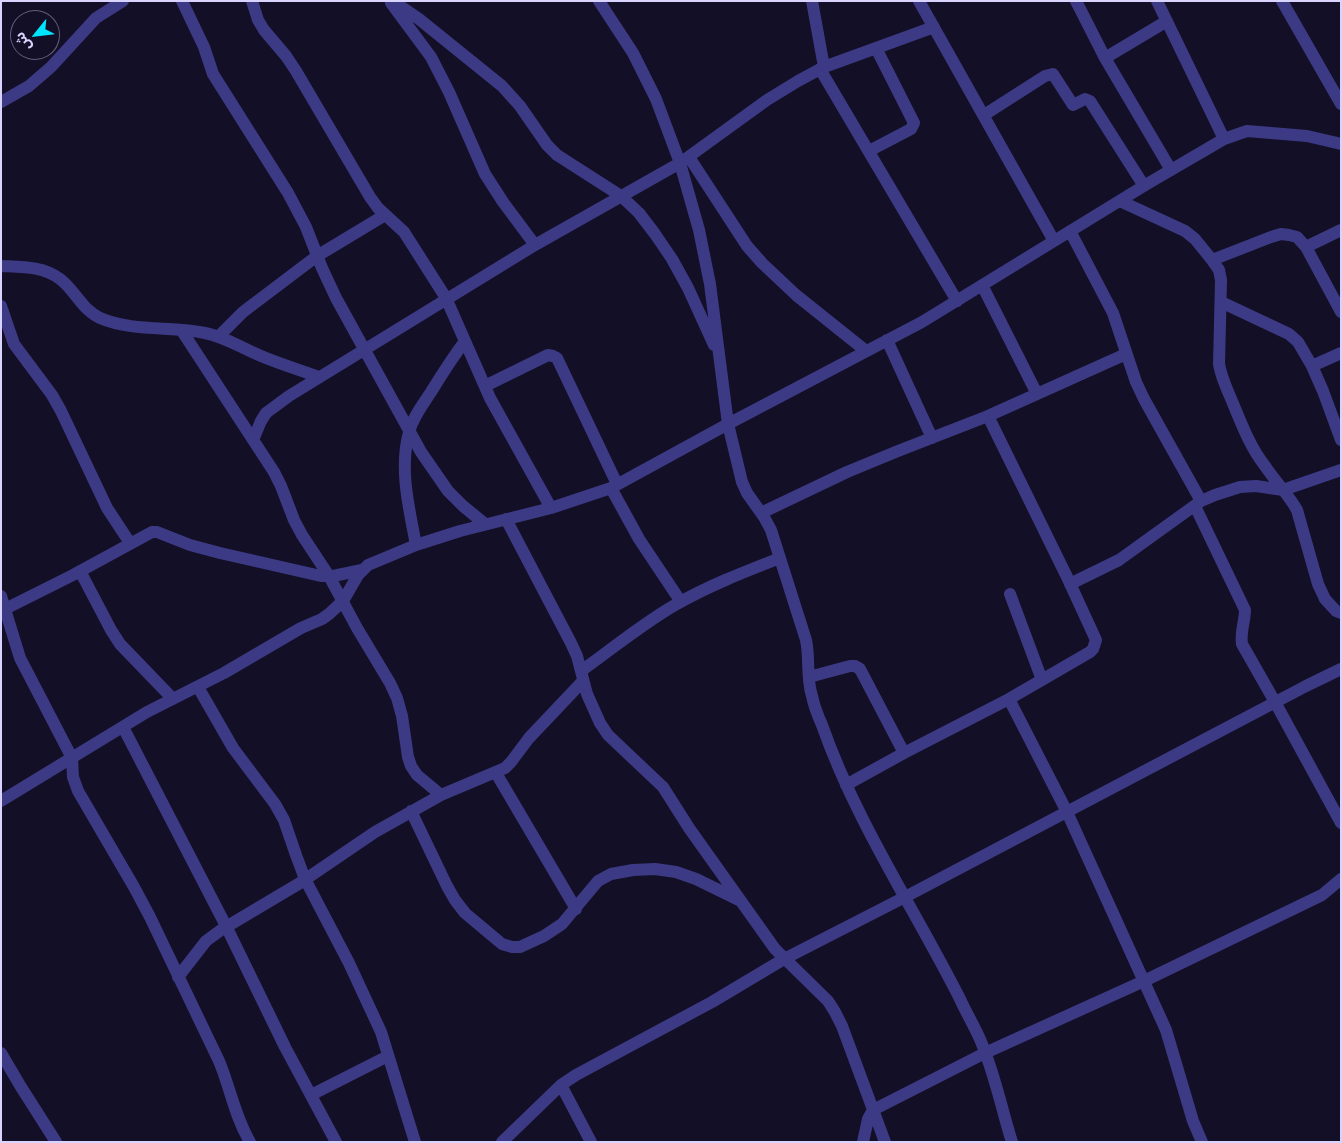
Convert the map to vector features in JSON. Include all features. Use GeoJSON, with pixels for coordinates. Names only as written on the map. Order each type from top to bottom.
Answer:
{"type":"FeatureCollection","features":[{"type":"Feature","properties":{"kind":"street"},"geometry":{"type":"LineString","coordinates":[[1,102],[29,86],[50,67],[96,18],[123,1]]}},
{"type":"Feature","properties":{"kind":"street"},"geometry":{"type":"LineString","coordinates":[[182,1],[204,47],[213,74],[288,193],[306,227],[336,298],[421,452],[448,491],[462,506],[485,524]]}},
{"type":"Feature","properties":{"kind":"street"},"geometry":{"type":"LineString","coordinates":[[252,1],[258,20],[264,30],[296,71],[370,197],[378,208],[404,232],[446,298],[490,398],[551,508]]}},
{"type":"Feature","properties":{"kind":"street"},"geometry":{"type":"LineString","coordinates":[[389,1],[431,57],[449,92],[485,174],[503,202],[535,244]]}},
{"type":"Feature","properties":{"kind":"street"},"geometry":{"type":"LineString","coordinates":[[393,1],[419,19],[502,86],[520,106],[547,145],[557,155],[621,196],[639,213],[672,259],[688,288],[720,358]]}},
{"type":"Feature","properties":{"kind":"street"},"geometry":{"type":"LineString","coordinates":[[599,1],[633,53],[684,160],[747,246],[796,295],[866,351]]}},
{"type":"Feature","properties":{"kind":"street"},"geometry":{"type":"LineString","coordinates":[[812,1],[822,68],[868,151],[957,301]]}},
{"type":"Feature","properties":{"kind":"street"},"geometry":{"type":"LineString","coordinates":[[919,1],[1054,241]]}},
{"type":"Feature","properties":{"kind":"street"},"geometry":{"type":"LineString","coordinates":[[1076,1],[1105,58],[1171,170]]}},
{"type":"Feature","properties":{"kind":"street"},"geometry":{"type":"LineString","coordinates":[[1158,1],[1224,139]]}},
{"type":"Feature","properties":{"kind":"street"},"geometry":{"type":"LineString","coordinates":[[1285,2],[1339,98]]}},
{"type":"Feature","properties":{"kind":"street"},"geometry":{"type":"LineString","coordinates":[[1105,58],[1167,21]]}},
{"type":"Feature","properties":{"kind":"street"},"geometry":{"type":"LineString","coordinates":[[253,440],[266,413],[289,396],[535,244],[684,160],[767,100],[798,81],[822,68],[934,27]]}},
{"type":"Feature","properties":{"kind":"street"},"geometry":{"type":"LineString","coordinates":[[868,151],[911,128],[914,123],[876,48]]}},
{"type":"Feature","properties":{"kind":"street"},"geometry":{"type":"LineString","coordinates":[[984,115],[1045,76],[1053,74],[1073,105],[1085,99],[1090,101],[1144,186]]}},
{"type":"Feature","properties":{"kind":"street"},"geometry":{"type":"LineString","coordinates":[[1,802],[147,712],[224,673],[301,628],[322,619],[343,601],[362,570],[368,565],[416,545],[485,524],[551,508],[614,486],[922,322],[1224,139],[1247,131],[1307,136],[1341,144]]}},
{"type":"Feature","properties":{"kind":"street"},"geometry":{"type":"LineString","coordinates":[[684,160],[710,284],[728,424],[742,482],[771,530],[806,640],[809,652],[811,695],[832,754],[846,785],[943,966],[979,1038],[1012,1142]]}},
{"type":"Feature","properties":{"kind":"street"},"geometry":{"type":"LineString","coordinates":[[1120,201],[1186,231],[1195,239],[1219,270],[1221,280],[1220,373],[1252,446],[1264,466],[1292,500],[1297,510],[1318,584],[1325,599],[1341,613]]}},
{"type":"Feature","properties":{"kind":"street"},"geometry":{"type":"LineString","coordinates":[[219,336],[243,312],[317,256],[386,215]]}},
{"type":"Feature","properties":{"kind":"street"},"geometry":{"type":"LineString","coordinates":[[1306,246],[1341,230]]}},
{"type":"Feature","properties":{"kind":"street"},"geometry":{"type":"LineString","coordinates":[[1070,231],[1113,313],[1136,382],[1198,504],[1245,610],[1241,634],[1242,644],[1341,823]]}},
{"type":"Feature","properties":{"kind":"street"},"geometry":{"type":"LineString","coordinates":[[1212,260],[1281,234],[1297,237],[1306,246],[1341,312]]}},
{"type":"Feature","properties":{"kind":"street"},"geometry":{"type":"LineString","coordinates":[[1,266],[35,268],[48,272],[60,279],[91,314],[102,319],[126,325],[203,332],[219,336],[262,357],[319,377]]}},
{"type":"Feature","properties":{"kind":"street"},"geometry":{"type":"LineString","coordinates":[[982,285],[1037,394]]}},
{"type":"Feature","properties":{"kind":"street"},"geometry":{"type":"LineString","coordinates":[[1221,302],[1289,334],[1298,342],[1312,366],[1341,440]]}},
{"type":"Feature","properties":{"kind":"street"},"geometry":{"type":"LineString","coordinates":[[1,306],[14,344],[52,395],[107,508],[130,543]]}},
{"type":"Feature","properties":{"kind":"street"},"geometry":{"type":"LineString","coordinates":[[182,331],[274,472],[302,535],[329,576],[390,683],[402,716],[411,766],[417,775],[441,794]]}},
{"type":"Feature","properties":{"kind":"street"},"geometry":{"type":"LineString","coordinates":[[887,340],[932,438]]}},
{"type":"Feature","properties":{"kind":"street"},"geometry":{"type":"LineString","coordinates":[[416,545],[406,490],[404,466],[409,430],[451,360],[465,341]]}},
{"type":"Feature","properties":{"kind":"street"},"geometry":{"type":"LineString","coordinates":[[1312,366],[1341,353]]}},
{"type":"Feature","properties":{"kind":"street"},"geometry":{"type":"LineString","coordinates":[[761,513],[847,472],[988,416],[1126,354]]}},
{"type":"Feature","properties":{"kind":"street"},"geometry":{"type":"LineString","coordinates":[[485,386],[548,355],[557,358],[639,538],[681,602]]}},
{"type":"Feature","properties":{"kind":"street"},"geometry":{"type":"LineString","coordinates":[[846,785],[904,752],[1042,680],[1090,652],[1095,644],[1096,640],[1070,584],[988,416]]}},
{"type":"Feature","properties":{"kind":"street"},"geometry":{"type":"LineString","coordinates":[[1070,584],[1119,560],[1198,504],[1215,495],[1240,487],[1256,486],[1283,490],[1341,470]]}},
{"type":"Feature","properties":{"kind":"street"},"geometry":{"type":"LineString","coordinates":[[506,519],[577,656],[587,694],[600,724],[608,735],[663,787],[689,828],[775,949],[828,1002],[835,1012],[842,1026],[885,1142]]}},
{"type":"Feature","properties":{"kind":"street"},"geometry":{"type":"LineString","coordinates":[[3,608],[80,571],[152,532],[220,553],[321,576],[333,576],[362,570]]}},
{"type":"Feature","properties":{"kind":"street"},"geometry":{"type":"LineString","coordinates":[[178,977],[206,941],[226,926],[305,879],[375,832],[441,794],[505,768],[582,676],[653,620],[681,602],[726,579],[780,558]]}},
{"type":"Feature","properties":{"kind":"street"},"geometry":{"type":"LineString","coordinates":[[80,571],[120,644],[173,699]]}},
{"type":"Feature","properties":{"kind":"street"},"geometry":{"type":"LineString","coordinates":[[1010,594],[1042,680]]}},
{"type":"Feature","properties":{"kind":"street"},"geometry":{"type":"LineString","coordinates":[[1,596],[3,608],[20,658],[72,758],[73,776],[78,792],[134,887],[226,1076],[238,1117],[250,1142]]}},
{"type":"Feature","properties":{"kind":"street"},"geometry":{"type":"LineString","coordinates":[[809,677],[855,666],[860,670],[904,752]]}},
{"type":"Feature","properties":{"kind":"street"},"geometry":{"type":"LineString","coordinates":[[507,1140],[561,1085],[576,1075],[712,1002],[784,959],[1341,669]]}},
{"type":"Feature","properties":{"kind":"street"},"geometry":{"type":"LineString","coordinates":[[198,686],[232,748],[275,804],[284,820],[305,879],[350,963],[381,1032],[415,1142]]}},
{"type":"Feature","properties":{"kind":"street"},"geometry":{"type":"LineString","coordinates":[[1009,698],[1067,812],[1166,1030],[1193,1121],[1202,1142]]}},
{"type":"Feature","properties":{"kind":"street"},"geometry":{"type":"LineString","coordinates":[[123,727],[226,926],[285,1047],[336,1142]]}},
{"type":"Feature","properties":{"kind":"street"},"geometry":{"type":"LineString","coordinates":[[496,773],[576,909]]}},
{"type":"Feature","properties":{"kind":"street"},"geometry":{"type":"LineString","coordinates":[[411,811],[455,900],[465,913],[502,944],[512,947],[520,947],[544,936],[562,924],[598,881],[611,874],[655,869],[676,872],[696,879],[741,901]]}},
{"type":"Feature","properties":{"kind":"street"},"geometry":{"type":"LineString","coordinates":[[862,1142],[868,1119],[873,1110],[985,1053],[1144,981],[1322,895],[1341,879]]}},
{"type":"Feature","properties":{"kind":"street"},"geometry":{"type":"LineString","coordinates":[[1,1052],[56,1142]]}},
{"type":"Feature","properties":{"kind":"street"},"geometry":{"type":"LineString","coordinates":[[311,1095],[388,1056]]}},
{"type":"Feature","properties":{"kind":"street"},"geometry":{"type":"LineString","coordinates":[[561,1085],[591,1142]]}}]}
